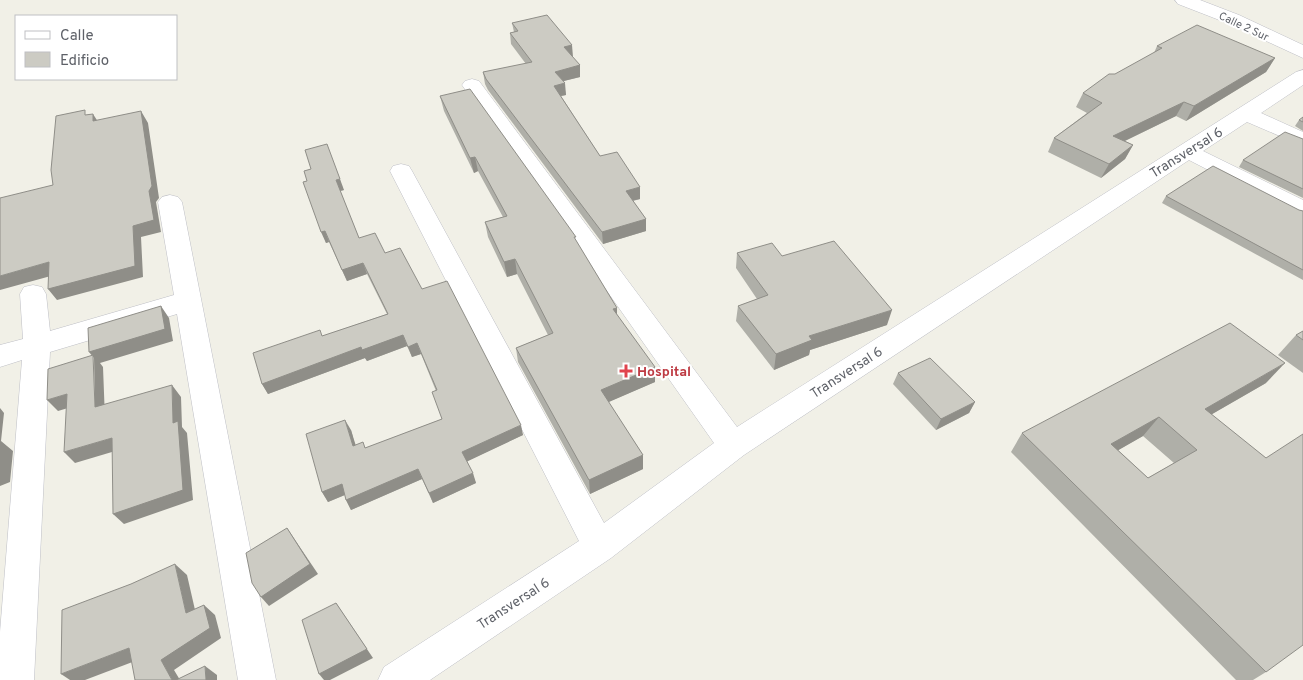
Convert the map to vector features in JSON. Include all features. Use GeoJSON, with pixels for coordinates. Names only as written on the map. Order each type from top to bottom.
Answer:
{"type":"FeatureCollection","features":[{"type":"Feature","properties":{"kind":"street","name":"Calle 2 Sur"},"geometry":{"type":"LineString","coordinates":[[1184,0],[1233,19],[1303,52]]}},
{"type":"Feature","properties":{"kind":"street","name":"Transversal 6"},"geometry":{"type":"LineString","coordinates":[[397,680],[599,548],[733,446],[1303,76]]}},
{"type":"Feature","properties":{"kind":"street"},"geometry":{"type":"LineString","coordinates":[[472,85],[733,446]]}},
{"type":"Feature","properties":{"kind":"street"},"geometry":{"type":"LineString","coordinates":[[1246,114],[1303,140]]}},
{"type":"Feature","properties":{"kind":"street"},"geometry":{"type":"LineString","coordinates":[[1187,151],[1303,210]]}},
{"type":"Feature","properties":{"kind":"street"},"geometry":{"type":"LineString","coordinates":[[401,171],[599,548]]}},
{"type":"Feature","properties":{"kind":"street"},"geometry":{"type":"LineString","coordinates":[[170,202],[257,680]]}},
{"type":"Feature","properties":{"kind":"street"},"geometry":{"type":"LineString","coordinates":[[15,680],[37,345],[32,294]]}},
{"type":"Feature","properties":{"kind":"street"},"geometry":{"type":"LineString","coordinates":[[0,356],[187,301]]}},
{"type":"Feature","properties":{"kind":"building"},"geometry":{"type":"Polygon","coordinates":[[[547,15],[572,45],[564,47],[580,65],[555,72],[565,83],[554,86],[600,156],[617,152],[640,187],[626,191],[646,219],[602,232],[486,79],[483,72],[532,62],[510,33],[518,31],[512,23],[547,15]]]}},
{"type":"Feature","properties":{"kind":"building"},"geometry":{"type":"Polygon","coordinates":[[[1197,25],[1275,58],[1194,106],[1184,102],[1113,136],[1133,145],[1109,164],[1054,138],[1102,103],[1083,93],[1109,74],[1115,74],[1162,48],[1157,46],[1197,25]]]}},
{"type":"Feature","properties":{"kind":"building"},"geometry":{"type":"Polygon","coordinates":[[[470,89],[576,237],[574,237],[617,308],[613,309],[655,367],[601,390],[643,455],[589,480],[516,348],[553,333],[515,259],[504,262],[485,222],[507,216],[475,157],[470,158],[440,96],[470,89]]]}},
{"type":"Feature","properties":{"kind":"building"},"geometry":{"type":"Polygon","coordinates":[[[85,110],[85,115],[93,114],[93,121],[141,111],[152,186],[149,191],[154,220],[133,226],[135,266],[48,289],[49,262],[0,276],[0,198],[53,185],[51,170],[56,116],[85,110]]]}},
{"type":"Feature","properties":{"kind":"building"},"geometry":{"type":"Polygon","coordinates":[[[1285,132],[1303,139],[1303,189],[1243,160],[1285,132]]]}},
{"type":"Feature","properties":{"kind":"building"},"geometry":{"type":"Polygon","coordinates":[[[327,144],[340,179],[336,180],[359,238],[375,233],[385,253],[400,248],[422,289],[447,281],[521,425],[462,452],[473,473],[429,493],[418,469],[346,500],[342,484],[322,492],[306,434],[345,420],[353,446],[363,442],[365,448],[442,419],[432,392],[437,390],[417,343],[408,347],[403,335],[362,350],[361,347],[262,384],[253,353],[320,330],[322,336],[388,314],[363,263],[342,270],[325,231],[321,232],[303,182],[307,181],[304,171],[311,169],[305,150],[327,144]]]}},
{"type":"Feature","properties":{"kind":"building"},"geometry":{"type":"Polygon","coordinates":[[[1213,166],[1303,211],[1303,270],[1166,196],[1213,166]]]}},
{"type":"Feature","properties":{"kind":"building"},"geometry":{"type":"Polygon","coordinates":[[[834,241],[892,310],[809,336],[812,340],[776,354],[738,306],[768,295],[737,253],[772,243],[782,256],[834,241]]]}},
{"type":"Feature","properties":{"kind":"building"},"geometry":{"type":"Polygon","coordinates":[[[161,306],[165,329],[89,352],[88,328],[161,306]]]}},
{"type":"Feature","properties":{"kind":"building"},"geometry":{"type":"Polygon","coordinates":[[[1230,323],[1285,363],[1205,409],[1266,458],[1303,434],[1303,645],[1266,672],[1022,433],[1230,323]],[[1159,417],[1111,444],[1148,478],[1197,450],[1159,417]]]}},
{"type":"Feature","properties":{"kind":"building"},"geometry":{"type":"Polygon","coordinates":[[[1303,331],[1303,340],[1296,335],[1303,331]]]}},
{"type":"Feature","properties":{"kind":"building"},"geometry":{"type":"Polygon","coordinates":[[[93,355],[95,407],[172,385],[173,423],[178,421],[183,490],[113,514],[112,438],[64,452],[67,394],[47,400],[48,369],[93,355]]]}},
{"type":"Feature","properties":{"kind":"building"},"geometry":{"type":"Polygon","coordinates":[[[930,358],[975,402],[941,419],[898,373],[930,358]]]}},
{"type":"Feature","properties":{"kind":"building"},"geometry":{"type":"Polygon","coordinates":[[[287,528],[310,564],[261,597],[252,583],[246,553],[287,528]]]}},
{"type":"Feature","properties":{"kind":"building"},"geometry":{"type":"Polygon","coordinates":[[[175,564],[186,613],[204,605],[210,628],[161,660],[172,680],[135,680],[129,648],[61,674],[62,610],[131,584],[175,564]]]}},
{"type":"Feature","properties":{"kind":"building"},"geometry":{"type":"Polygon","coordinates":[[[336,603],[367,649],[319,674],[302,620],[336,603]]]}},
{"type":"Feature","properties":{"kind":"building"},"geometry":{"type":"Polygon","coordinates":[[[205,666],[206,680],[176,680],[205,666]]]}},
{"type":"Feature","properties":{"kind":"place","name":"Hospital"},"geometry":{"type":"Point","coordinates":[626,371]}}]}
